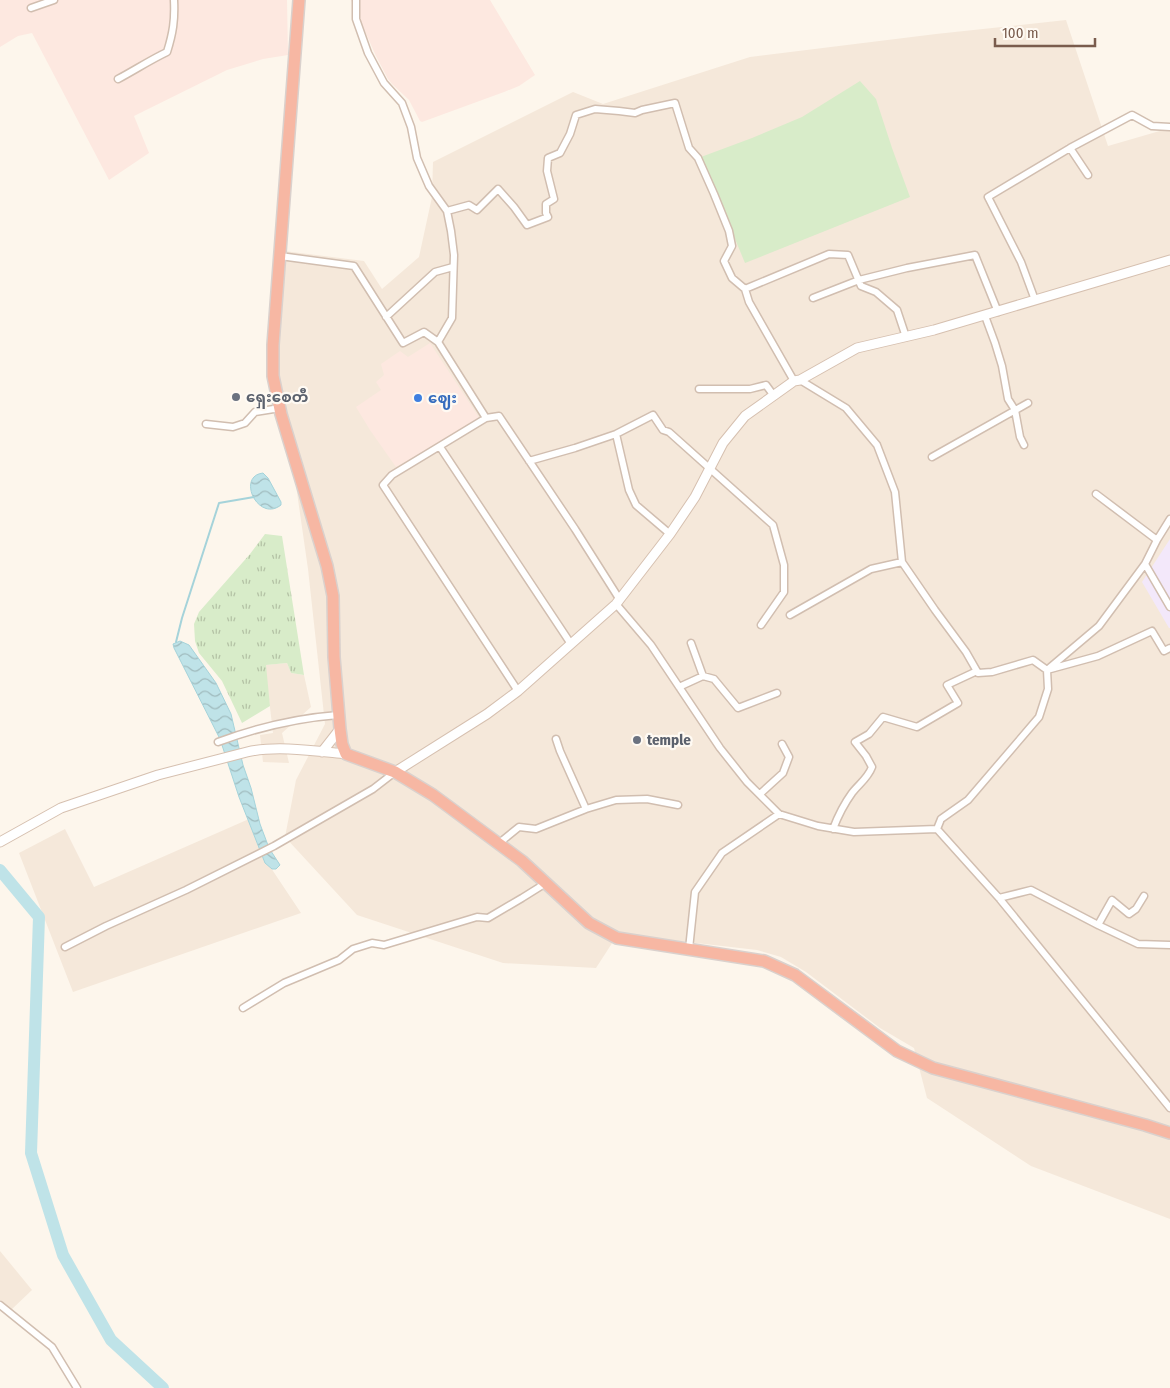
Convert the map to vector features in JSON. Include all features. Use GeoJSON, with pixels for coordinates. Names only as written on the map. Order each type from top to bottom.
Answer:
{"type":"FeatureCollection","features":[{"type":"Feature","properties":{"kind":"highway"},"geometry":{"type":"LineString","coordinates":[[299,0],[273,344],[273,376],[280,408],[327,566],[333,596],[334,657],[338,715],[342,744],[346,754],[395,772],[433,795],[522,861],[589,923],[617,938],[764,961],[795,975],[897,1051],[933,1068],[1170,1133]]}},
{"type":"Feature","properties":{"kind":"street"},"geometry":{"type":"LineString","coordinates":[[31,8],[54,0]]}},
{"type":"Feature","properties":{"kind":"street"},"geometry":{"type":"LineString","coordinates":[[118,79],[153,58],[167,52],[173,34],[175,18],[174,0]]}},
{"type":"Feature","properties":{"kind":"street"},"geometry":{"type":"LineString","coordinates":[[356,0],[356,19],[368,53],[384,83],[402,103],[411,127],[417,158],[430,186],[447,211],[451,231],[453,268],[452,318],[438,342]]}},
{"type":"Feature","properties":{"kind":"street"},"geometry":{"type":"LineString","coordinates":[[447,211],[468,205],[477,210],[498,189],[527,225],[548,217],[546,204],[554,200],[547,171],[548,158],[560,153],[570,134],[576,115],[595,109],[635,113],[675,103],[689,148],[698,158],[729,230],[732,246],[724,261],[732,278],[745,288],[749,302],[797,380],[846,408],[877,445],[895,492],[902,562],[966,652],[978,673],[992,672],[1033,660],[1047,670]]}},
{"type":"Feature","properties":{"kind":"street"},"geometry":{"type":"LineString","coordinates":[[1035,300],[1020,262],[988,197],[1070,148],[1132,115],[1152,126],[1170,127]]}},
{"type":"Feature","properties":{"kind":"street"},"geometry":{"type":"LineString","coordinates":[[1070,148],[1088,175]]}},
{"type":"Feature","properties":{"kind":"street"},"geometry":{"type":"LineString","coordinates":[[745,288],[829,254],[848,255],[862,286],[876,292],[897,310],[906,337]]}},
{"type":"Feature","properties":{"kind":"street"},"geometry":{"type":"LineString","coordinates":[[813,298],[859,280],[907,268],[975,255],[998,312]]}},
{"type":"Feature","properties":{"kind":"street"},"geometry":{"type":"LineString","coordinates":[[280,256],[354,266],[403,343],[424,332],[438,342],[486,418]]}},
{"type":"Feature","properties":{"kind":"street"},"geometry":{"type":"LineString","coordinates":[[65,947],[274,846],[373,789],[395,772],[487,714],[518,690],[618,602],[670,534],[695,497],[722,443],[745,416],[797,380],[857,348],[985,316],[1170,260]]}},
{"type":"Feature","properties":{"kind":"street"},"geometry":{"type":"LineString","coordinates":[[386,316],[435,272],[453,268]]}},
{"type":"Feature","properties":{"kind":"street"},"geometry":{"type":"LineString","coordinates":[[985,316],[996,343],[1008,399],[1015,410],[1020,437],[1024,445]]}},
{"type":"Feature","properties":{"kind":"street"},"geometry":{"type":"LineString","coordinates":[[699,389],[750,389],[766,385],[774,396]]}},
{"type":"Feature","properties":{"kind":"street"},"geometry":{"type":"LineString","coordinates":[[932,457],[1028,403]]}},
{"type":"Feature","properties":{"kind":"street"},"geometry":{"type":"LineString","coordinates":[[206,424],[233,427],[245,423],[255,412],[280,408]]}},
{"type":"Feature","properties":{"kind":"street"},"geometry":{"type":"LineString","coordinates":[[529,461],[616,434],[653,415],[663,430],[669,432],[772,525],[784,564],[784,592],[761,625]]}},
{"type":"Feature","properties":{"kind":"street"},"geometry":{"type":"LineString","coordinates":[[518,690],[383,485],[392,475],[486,418],[498,416],[575,529],[618,602],[651,645],[720,748],[747,782],[779,814],[818,826],[854,832],[937,830],[999,898],[1170,1108]]}},
{"type":"Feature","properties":{"kind":"street"},"geometry":{"type":"LineString","coordinates":[[616,434],[630,490],[636,505],[670,534]]}},
{"type":"Feature","properties":{"kind":"street"},"geometry":{"type":"LineString","coordinates":[[440,446],[571,644]]}},
{"type":"Feature","properties":{"kind":"street"},"geometry":{"type":"LineString","coordinates":[[1096,494],[1157,540]]}},
{"type":"Feature","properties":{"kind":"street"},"geometry":{"type":"LineString","coordinates":[[1047,670],[1099,626],[1145,564],[1170,520]]}},
{"type":"Feature","properties":{"kind":"street"},"geometry":{"type":"LineString","coordinates":[[790,615],[871,569],[902,562]]}},
{"type":"Feature","properties":{"kind":"street"},"geometry":{"type":"LineString","coordinates":[[1145,564],[1170,607]]}},
{"type":"Feature","properties":{"kind":"street"},"geometry":{"type":"LineString","coordinates":[[1047,670],[1098,656],[1152,631],[1164,651],[1170,648]]}},
{"type":"Feature","properties":{"kind":"street"},"geometry":{"type":"LineString","coordinates":[[691,642],[703,676]]}},
{"type":"Feature","properties":{"kind":"street"},"geometry":{"type":"LineString","coordinates":[[937,830],[940,819],[968,800],[1039,717],[1048,689],[1047,670]]}},
{"type":"Feature","properties":{"kind":"street"},"geometry":{"type":"LineString","coordinates":[[833,829],[842,806],[869,776],[872,767],[856,742],[869,734],[884,716],[917,726],[958,703],[947,685],[977,671]]}},
{"type":"Feature","properties":{"kind":"street"},"geometry":{"type":"LineString","coordinates":[[679,687],[703,676],[714,679],[738,708],[777,693]]}},
{"type":"Feature","properties":{"kind":"street"},"geometry":{"type":"LineString","coordinates":[[218,742],[242,733],[313,717],[338,715]]}},
{"type":"Feature","properties":{"kind":"street"},"geometry":{"type":"LineString","coordinates":[[322,752],[340,729]]}},
{"type":"Feature","properties":{"kind":"street"},"geometry":{"type":"LineString","coordinates":[[556,740],[586,809]]}},
{"type":"Feature","properties":{"kind":"street"},"geometry":{"type":"LineString","coordinates":[[760,794],[783,773],[789,757],[782,744]]}},
{"type":"Feature","properties":{"kind":"street"},"geometry":{"type":"LineString","coordinates":[[0,842],[61,808],[158,775],[257,749],[346,754]]}},
{"type":"Feature","properties":{"kind":"street"},"geometry":{"type":"LineString","coordinates":[[498,844],[519,827],[536,829],[586,809],[616,800],[647,799],[678,805]]}},
{"type":"Feature","properties":{"kind":"street"},"geometry":{"type":"LineString","coordinates":[[689,949],[696,892],[722,853],[779,814]]}},
{"type":"Feature","properties":{"kind":"street"},"geometry":{"type":"LineString","coordinates":[[243,1008],[284,983],[339,960],[353,949],[372,943],[384,945],[477,918],[488,918],[546,883]]}},
{"type":"Feature","properties":{"kind":"street"},"geometry":{"type":"LineString","coordinates":[[999,898],[1031,890],[1138,944],[1170,945]]}},
{"type":"Feature","properties":{"kind":"street"},"geometry":{"type":"LineString","coordinates":[[1098,925],[1112,900],[1129,914],[1136,909],[1144,896]]}},
{"type":"Feature","properties":{"kind":"street"},"geometry":{"type":"LineString","coordinates":[[0,1305],[52,1347],[77,1388]]}},
{"type":"Feature","properties":{"kind":"shaded area"},"geometry":{"type":"Polygon","coordinates":[[[0,0],[287,0],[288,55],[263,59],[227,70],[134,116],[149,153],[109,180],[32,33],[18,36],[0,47],[0,0]]]}},
{"type":"Feature","properties":{"kind":"shaded area"},"geometry":{"type":"Polygon","coordinates":[[[351,0],[490,0],[535,75],[519,86],[422,122],[409,100],[388,79],[351,0]]]}},
{"type":"Feature","properties":{"kind":"shaded area"},"geometry":{"type":"Polygon","coordinates":[[[1066,20],[1108,146],[1170,128],[1170,1219],[1031,1166],[927,1098],[914,1048],[880,1028],[806,972],[781,957],[757,950],[618,934],[596,968],[503,963],[357,915],[285,837],[296,780],[325,724],[308,569],[285,409],[275,364],[284,251],[364,261],[382,289],[419,257],[432,197],[433,162],[573,92],[603,104],[750,57],[1066,20]]]}},
{"type":"Feature","properties":{"kind":"shaded area","name":"ဈေး"},"geometry":{"type":"Polygon","coordinates":[[[430,343],[480,419],[396,467],[356,407],[381,390],[376,382],[384,375],[381,364],[400,351],[408,357],[430,343]]]}},
{"type":"Feature","properties":{"kind":"shaded area"},"geometry":{"type":"Polygon","coordinates":[[[1170,539],[1170,628],[1169,628],[1142,582],[1170,539]]]}},
{"type":"Feature","properties":{"kind":"shaded area"},"geometry":{"type":"Polygon","coordinates":[[[287,663],[291,673],[304,675],[311,707],[282,733],[289,763],[263,762],[260,735],[273,733],[265,665],[287,663]]]}},
{"type":"Feature","properties":{"kind":"shaded area"},"geometry":{"type":"Polygon","coordinates":[[[249,819],[263,856],[301,913],[73,992],[19,853],[65,829],[94,887],[249,819]]]}},
{"type":"Feature","properties":{"kind":"shaded area"},"geometry":{"type":"Polygon","coordinates":[[[0,1251],[32,1290],[11,1310],[0,1300],[0,1251]]]}},
{"type":"Feature","properties":{"kind":"green space"},"geometry":{"type":"Polygon","coordinates":[[[860,81],[876,99],[910,197],[745,263],[701,157],[802,117],[860,81]]]}},
{"type":"Feature","properties":{"kind":"green space"},"geometry":{"type":"Polygon","coordinates":[[[265,534],[282,536],[304,675],[291,673],[287,663],[266,665],[270,706],[242,723],[222,681],[199,653],[195,641],[194,624],[199,612],[265,534]]]}},
{"type":"Feature","properties":{"kind":"water"},"geometry":{"type":"Polygon","coordinates":[[[263,473],[268,478],[281,502],[281,505],[273,509],[265,508],[258,504],[253,497],[251,482],[255,476],[263,473]]]}},
{"type":"Feature","properties":{"kind":"water"},"geometry":{"type":"Polygon","coordinates":[[[180,641],[189,645],[216,683],[231,714],[260,824],[269,848],[280,865],[276,869],[272,869],[265,863],[239,797],[220,739],[174,648],[173,644],[180,641]]]}},
{"type":"Feature","properties":{"kind":"waterway"},"geometry":{"type":"LineString","coordinates":[[176,642],[219,503],[254,497]]}},
{"type":"Feature","properties":{"kind":"waterway"},"geometry":{"type":"LineString","coordinates":[[0,870],[39,917],[31,1153],[63,1255],[111,1340],[163,1388]]}},
{"type":"Feature","properties":{"kind":"place","name":"ရှေးစေတီ"},"geometry":{"type":"Point","coordinates":[236,397]}},
{"type":"Feature","properties":{"kind":"place","name":"ဈေး"},"geometry":{"type":"Point","coordinates":[418,398]}},
{"type":"Feature","properties":{"kind":"place","name":"temple"},"geometry":{"type":"Point","coordinates":[637,740]}}]}
